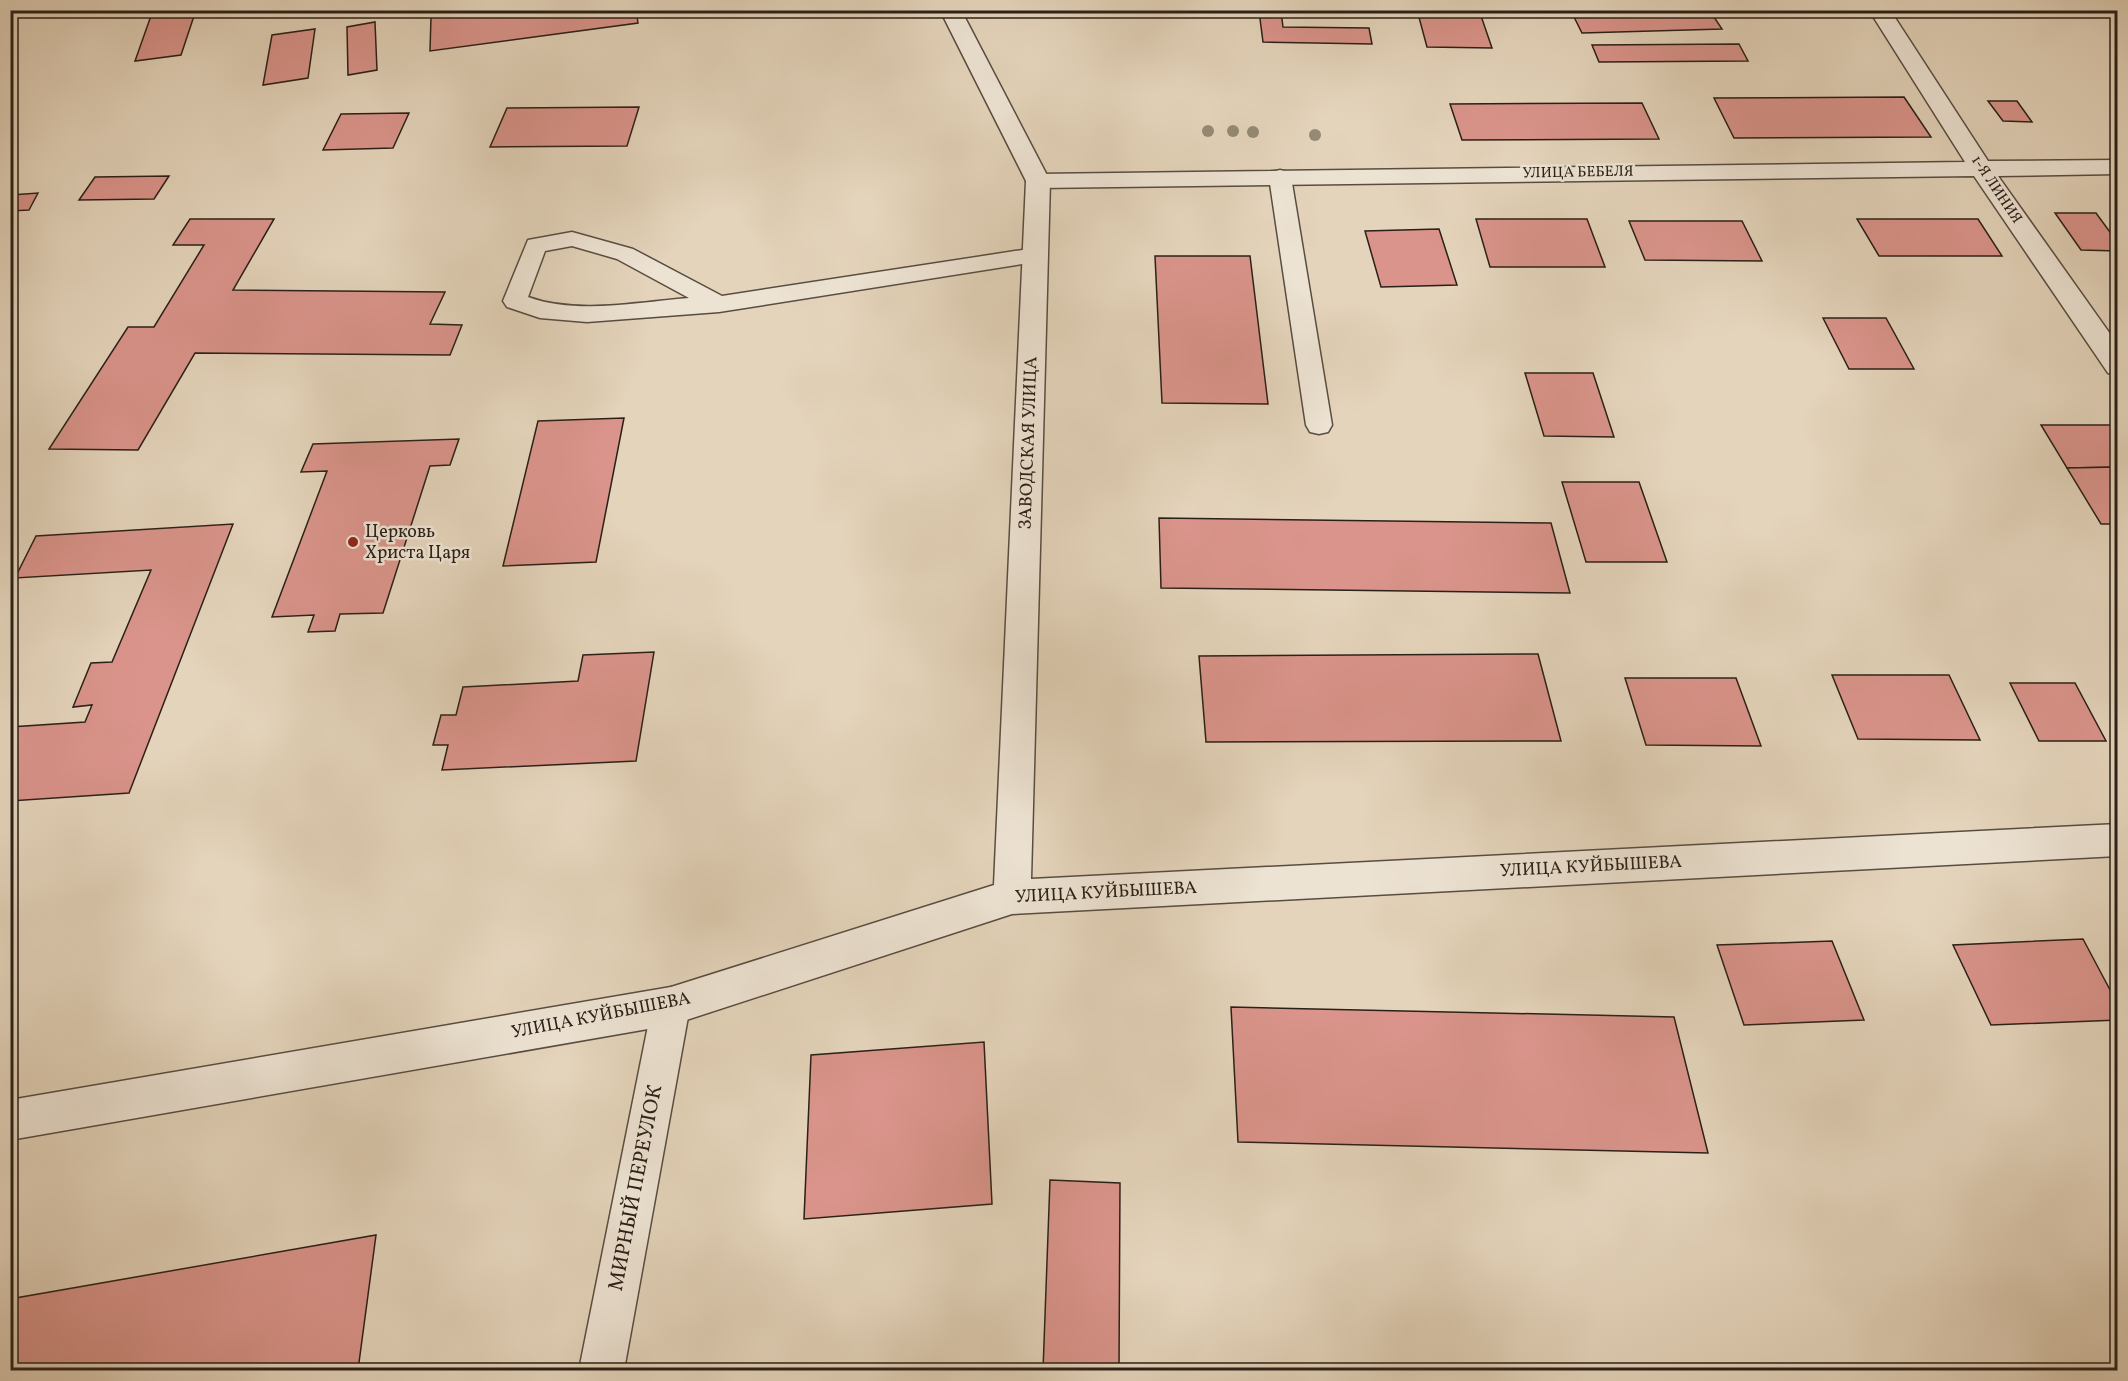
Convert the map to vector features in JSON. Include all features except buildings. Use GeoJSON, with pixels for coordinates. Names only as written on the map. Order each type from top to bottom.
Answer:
{"type":"FeatureCollection","features":[{"type":"Feature","properties":{"kind":"street","name":"ЗАВОДСКАЯ УЛИЦА"},"geometry":{"type":"LineString","coordinates":[[950,10],[1038,181],[1012,897]]}},
{"type":"Feature","properties":{"kind":"street","name":"1-Я ЛИНИЯ"},"geometry":{"type":"LineString","coordinates":[[1879,10],[1980,167],[2118,366]]}},
{"type":"Feature","properties":{"kind":"street","name":"УЛИЦА БЕБЕЛЯ"},"geometry":{"type":"LineString","coordinates":[[1038,181],[2118,167]]}},
{"type":"Feature","properties":{"kind":"street","name":"УЛИЦА КУЙБЫШЕВА"},"geometry":{"type":"LineString","coordinates":[[10,1120],[671,1006],[1012,897],[2118,840]]}},
{"type":"Feature","properties":{"kind":"street","name":"МИРНЫЙ ПЕРЕУЛОК"},"geometry":{"type":"LineString","coordinates":[[601,1371],[671,1006]]}},
{"type":"Feature","properties":{"kind":"lane"},"geometry":{"type":"LineString","coordinates":[[1280,177],[1319,425]]}},
{"type":"Feature","properties":{"kind":"lane"},"geometry":{"type":"LineString","coordinates":[[719,304],[625,254],[573,239],[536,245],[515,301],[540,310],[587,314],[719,304],[1035,255]]}},
{"type":"Feature","properties":{"kind":"place","name":"Церковь Христа Царя"},"geometry":{"type":"Point","coordinates":[353,542]}}]}
